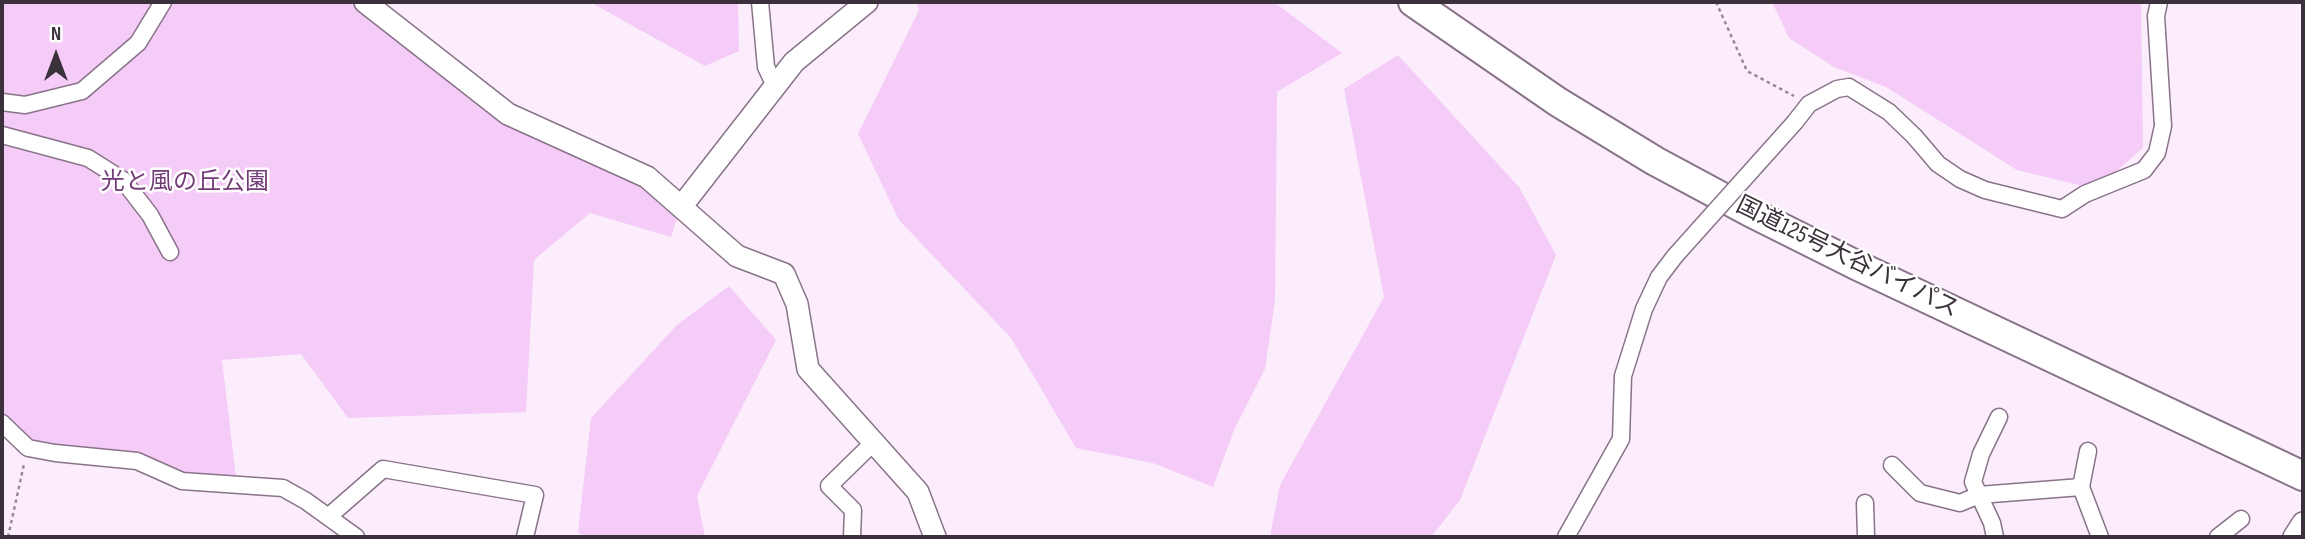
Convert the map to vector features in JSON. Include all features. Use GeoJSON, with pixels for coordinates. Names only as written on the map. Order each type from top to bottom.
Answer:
{"type":"FeatureCollection","features":[{"type":"Feature","properties":{"kind":"highway","name":"国道125号大谷バイパス"},"geometry":{"type":"LineString","coordinates":[[1413,2],[1558,102],[1656,161],[1750,212],[2303,477]]}},
{"type":"Feature","properties":{"kind":"street"},"geometry":{"type":"LineString","coordinates":[[2,102],[25,105],[82,90],[138,43],[163,2]]}},
{"type":"Feature","properties":{"kind":"street"},"geometry":{"type":"LineString","coordinates":[[365,2],[508,114],[647,177],[737,256],[784,274],[797,304],[808,369],[918,492],[935,537]]}},
{"type":"Feature","properties":{"kind":"street"},"geometry":{"type":"LineString","coordinates":[[760,2],[766,67],[775,86]]}},
{"type":"Feature","properties":{"kind":"street"},"geometry":{"type":"LineString","coordinates":[[681,207],[794,62],[867,2]]}},
{"type":"Feature","properties":{"kind":"street"},"geometry":{"type":"LineString","coordinates":[[1566,537],[1621,439],[1623,376],[1644,309],[1659,277],[1809,104],[1837,89],[1849,87],[1889,112],[1938,164],[1960,179],[1985,190],[2062,209],[2085,194],[2144,170],[2157,153],[2163,126],[2156,16],[2159,2]]}},
{"type":"Feature","properties":{"kind":"street"},"geometry":{"type":"LineString","coordinates":[[2,135],[88,158],[123,180],[150,215],[170,252]]}},
{"type":"Feature","properties":{"kind":"street"},"geometry":{"type":"LineString","coordinates":[[1995,537],[1992,523],[1973,482],[1981,454],[1999,417]]}},
{"type":"Feature","properties":{"kind":"street"},"geometry":{"type":"LineString","coordinates":[[2,423],[28,447],[54,453],[137,461],[182,481],[283,488],[356,537]]}},
{"type":"Feature","properties":{"kind":"street"},"geometry":{"type":"LineString","coordinates":[[852,537],[853,510],[829,486],[874,442]]}},
{"type":"Feature","properties":{"kind":"street"},"geometry":{"type":"LineString","coordinates":[[2088,450],[2081,487],[2100,537]]}},
{"type":"Feature","properties":{"kind":"street"},"geometry":{"type":"LineString","coordinates":[[1892,465],[1920,493],[1960,503],[1979,495],[2081,487]]}},
{"type":"Feature","properties":{"kind":"street"},"geometry":{"type":"LineString","coordinates":[[328,517],[383,469],[534,495],[526,537]]}},
{"type":"Feature","properties":{"kind":"street"},"geometry":{"type":"LineString","coordinates":[[1865,503],[1866,537]]}},
{"type":"Feature","properties":{"kind":"street"},"geometry":{"type":"LineString","coordinates":[[2218,537],[2241,519]]}},
{"type":"Feature","properties":{"kind":"street"},"geometry":{"type":"LineString","coordinates":[[2294,537],[2303,523]]}},
{"type":"Feature","properties":{"kind":"path"},"geometry":{"type":"LineString","coordinates":[[1716,2],[1747,71],[1809,104]]}},
{"type":"Feature","properties":{"kind":"path"},"geometry":{"type":"LineString","coordinates":[[8,537],[28,447]]}},
{"type":"Feature","properties":{"kind":"green space","name":"光と風の丘公園"},"geometry":{"type":"Polygon","coordinates":[[[2,2],[365,2],[508,114],[681,207],[671,237],[590,213],[534,260],[526,412],[348,418],[301,354],[222,360],[237,486],[182,481],[137,461],[28,448],[2,423],[2,2]]]}},
{"type":"Feature","properties":{"kind":"green space"},"geometry":{"type":"Polygon","coordinates":[[[590,2],[738,2],[739,51],[705,66],[590,2]]]}},
{"type":"Feature","properties":{"kind":"green space"},"geometry":{"type":"Polygon","coordinates":[[[916,2],[1274,2],[1342,53],[1277,92],[1275,300],[1265,369],[1234,430],[1213,487],[1153,463],[1076,448],[1011,338],[899,220],[858,134],[919,10],[916,2]]]}},
{"type":"Feature","properties":{"kind":"green space"},"geometry":{"type":"Polygon","coordinates":[[[1772,2],[2141,2],[2143,148],[2096,189],[2017,170],[1886,87],[1834,67],[1789,38],[1772,2]]]}},
{"type":"Feature","properties":{"kind":"green space"},"geometry":{"type":"Polygon","coordinates":[[[1398,55],[1519,187],[1556,255],[1460,500],[1431,537],[1270,537],[1280,485],[1384,297],[1344,89],[1398,55]]]}},
{"type":"Feature","properties":{"kind":"green space"},"geometry":{"type":"Polygon","coordinates":[[[729,286],[776,340],[697,496],[705,537],[585,537],[578,532],[591,418],[677,325],[729,286]]]}}]}
